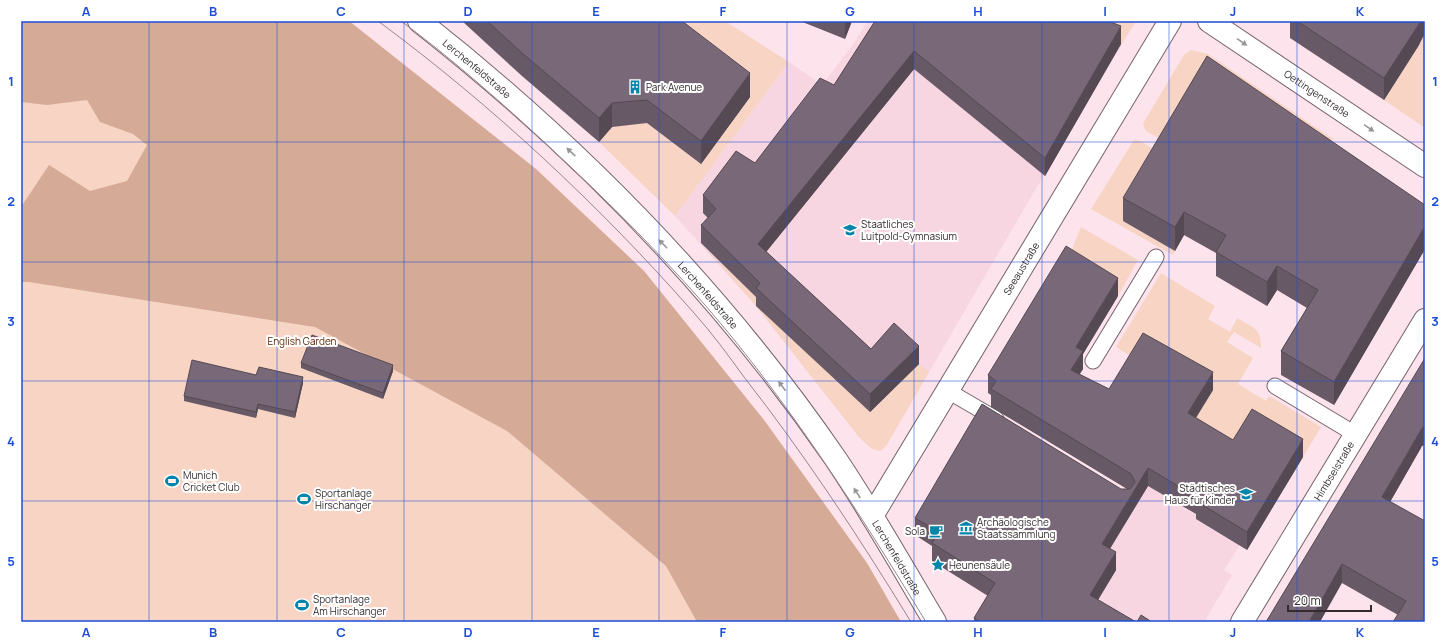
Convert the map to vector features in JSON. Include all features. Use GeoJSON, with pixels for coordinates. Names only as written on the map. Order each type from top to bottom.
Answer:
{"type":"FeatureCollection","features":[{"type":"Feature","properties":{"kind":"street","name":"Lerchenfeldstraße"},"geometry":{"type":"LineString","coordinates":[[419,21],[470,61],[573,153],[672,253],[714,299],[782,386],[835,458],[872,516],[935,622]]}},
{"type":"Feature","properties":{"kind":"street","name":"Seeaustraße"},"geometry":{"type":"LineString","coordinates":[[872,516],[1170,21]]}},
{"type":"Feature","properties":{"kind":"street","name":"Oettingenstraße"},"geometry":{"type":"LineString","coordinates":[[1209,21],[1425,166]]}},
{"type":"Feature","properties":{"kind":"street","name":"Himbselstraße"},"geometry":{"type":"LineString","coordinates":[[1242,622],[1425,320]]}},
{"type":"Feature","properties":{"kind":"lane"},"geometry":{"type":"LineString","coordinates":[[1093,361],[1156,257]]}},
{"type":"Feature","properties":{"kind":"lane"},"geometry":{"type":"LineString","coordinates":[[1275,386],[1355,434]]}},
{"type":"Feature","properties":{"kind":"lane"},"geometry":{"type":"LineString","coordinates":[[948,391],[1007,426]]}},
{"type":"Feature","properties":{"kind":"shaded area"},"geometry":{"type":"Polygon","coordinates":[[[21,21],[349,21],[536,169],[644,271],[764,420],[867,563],[901,622],[697,622],[666,566],[507,431],[315,327],[29,282],[21,282],[21,207],[49,165],[90,191],[127,181],[147,145],[133,134],[100,122],[87,100],[47,105],[21,102],[21,21]]]}},
{"type":"Feature","properties":{"kind":"shaded area","name":"Staatliches Luitpold-Gymnasium"},"geometry":{"type":"Polygon","coordinates":[[[868,21],[1136,21],[1031,197],[886,446],[880,451],[871,448],[859,437],[756,306],[675,216],[789,62],[822,85],[852,46],[868,21]]]}},
{"type":"Feature","properties":{"kind":"shaded area"},"geometry":{"type":"Polygon","coordinates":[[[1148,486],[1198,516],[1196,519],[1240,545],[1224,570],[1232,575],[1204,622],[1106,622],[1090,613],[1116,570],[1102,561],[1148,486]]]}},
{"type":"Feature","properties":{"kind":"green space","name":"English Garden"},"geometry":{"type":"Polygon","coordinates":[[[21,21],[349,21],[536,169],[644,271],[764,420],[867,563],[901,622],[21,622],[21,21]]]}},
{"type":"Feature","properties":{"kind":"green space"},"geometry":{"type":"Polygon","coordinates":[[[651,21],[725,21],[789,62],[675,216],[599,142],[612,127],[651,21]]]}},
{"type":"Feature","properties":{"kind":"green space"},"geometry":{"type":"Polygon","coordinates":[[[1065,21],[1136,21],[1121,44],[1065,21]]]}},
{"type":"Feature","properties":{"kind":"green space"},"geometry":{"type":"Polygon","coordinates":[[[1425,33],[1425,128],[1384,100],[1425,33]]]}},
{"type":"Feature","properties":{"kind":"green space"},"geometry":{"type":"Polygon","coordinates":[[[1191,50],[1208,54],[1333,139],[1325,150],[1169,144],[1146,131],[1143,125],[1145,120],[1184,55],[1191,50]]]}},
{"type":"Feature","properties":{"kind":"green space"},"geometry":{"type":"Polygon","coordinates":[[[1134,140],[1140,141],[1163,155],[1124,221],[1175,251],[1173,255],[1091,209],[1134,140]]]}},
{"type":"Feature","properties":{"kind":"green space"},"geometry":{"type":"Polygon","coordinates":[[[1081,227],[1138,260],[1118,296],[1066,264],[1081,227]]]}},
{"type":"Feature","properties":{"kind":"green space"},"geometry":{"type":"Polygon","coordinates":[[[701,243],[870,411],[919,364],[929,372],[886,446],[880,451],[871,448],[859,437],[756,306],[701,243]]]}},
{"type":"Feature","properties":{"kind":"green space"},"geometry":{"type":"Polygon","coordinates":[[[1161,273],[1215,306],[1208,319],[1230,332],[1237,318],[1252,326],[1258,332],[1261,341],[1261,348],[1234,332],[1227,342],[1253,358],[1238,384],[1266,401],[1269,396],[1321,427],[1303,457],[1233,458],[1137,360],[1116,347],[1161,273]]]}},
{"type":"Feature","properties":{"kind":"building","name":"Park Avenue"},"geometry":{"type":"Polygon","coordinates":[[[487,21],[682,21],[750,73],[701,141],[647,100],[612,103],[599,118],[522,53],[487,21]]]}},
{"type":"Feature","properties":{"kind":"building"},"geometry":{"type":"Polygon","coordinates":[[[875,21],[1108,21],[1121,26],[1045,158],[914,51],[758,244],[871,349],[894,323],[919,346],[870,394],[756,288],[760,283],[701,225],[716,209],[703,195],[736,151],[755,163],[820,78],[834,85],[875,21]]]}},
{"type":"Feature","properties":{"kind":"building"},"geometry":{"type":"Polygon","coordinates":[[[1297,21],[1421,21],[1384,78],[1297,21]]]}},
{"type":"Feature","properties":{"kind":"building"},"geometry":{"type":"Polygon","coordinates":[[[1207,56],[1425,205],[1425,226],[1334,382],[1281,351],[1318,290],[1277,266],[1267,282],[1216,252],[1226,235],[1184,212],[1175,227],[1123,198],[1207,56]]]}},
{"type":"Feature","properties":{"kind":"building"},"geometry":{"type":"Polygon","coordinates":[[[1066,246],[1118,278],[1076,347],[1083,351],[1071,370],[1109,389],[1143,333],[1213,372],[1188,413],[1233,440],[1252,409],[1303,439],[1247,532],[1196,501],[1198,498],[1148,468],[1102,544],[1116,552],[1090,595],[1136,622],[980,622],[974,618],[995,583],[932,543],[939,532],[915,518],[982,404],[1121,489],[1130,489],[1135,482],[1131,474],[991,389],[996,381],[988,375],[1066,246]]]}},
{"type":"Feature","properties":{"kind":"building"},"geometry":{"type":"Polygon","coordinates":[[[312,335],[393,365],[383,393],[301,363],[312,335]]]}},
{"type":"Feature","properties":{"kind":"building"},"geometry":{"type":"Polygon","coordinates":[[[1425,358],[1425,426],[1422,428],[1382,497],[1425,521],[1425,622],[1393,622],[1406,601],[1342,564],[1309,622],[1266,622],[1425,358]]]}},
{"type":"Feature","properties":{"kind":"building"},"geometry":{"type":"Polygon","coordinates":[[[192,360],[256,375],[259,367],[303,377],[295,412],[258,404],[256,412],[184,396],[192,360]]]}},
{"type":"Feature","properties":{"kind":"building"},"geometry":{"type":"Polygon","coordinates":[[[1141,615],[1152,622],[1137,622],[1141,615]]]}},
{"type":"Feature","properties":{"kind":"tram line"},"geometry":{"type":"LineString","coordinates":[[378,21],[463,87],[544,159],[621,234],[694,313],[726,352],[789,436],[872,559],[911,622]]}},
{"type":"Feature","properties":{"kind":"tram line"},"geometry":{"type":"LineString","coordinates":[[401,21],[476,81],[519,119],[615,209],[705,305],[766,380],[822,459],[849,499],[926,622]]}},
{"type":"Feature","properties":{"kind":"place","name":"Park Avenue"},"geometry":{"type":"Point","coordinates":[635,87]}},
{"type":"Feature","properties":{"kind":"place","name":"Staatliches Luitpold-Gymnasium"},"geometry":{"type":"Point","coordinates":[850,230]}},
{"type":"Feature","properties":{"kind":"place","name":"Munich Cricket Club"},"geometry":{"type":"Point","coordinates":[172,481]}},
{"type":"Feature","properties":{"kind":"place","name":"Städtisches Haus für Kinder"},"geometry":{"type":"Point","coordinates":[1246,494]}},
{"type":"Feature","properties":{"kind":"place","name":"Sportanlage Hirschanger"},"geometry":{"type":"Point","coordinates":[304,499]}},
{"type":"Feature","properties":{"kind":"place","name":"Archäologische Staatssammlung"},"geometry":{"type":"Point","coordinates":[966,528]}},
{"type":"Feature","properties":{"kind":"place","name":"Sola"},"geometry":{"type":"Point","coordinates":[936,531]}},
{"type":"Feature","properties":{"kind":"place","name":"Heunensäule"},"geometry":{"type":"Point","coordinates":[938,565]}},
{"type":"Feature","properties":{"kind":"place","name":"Sportanlage Am Hirschanger"},"geometry":{"type":"Point","coordinates":[302,605]}}]}
